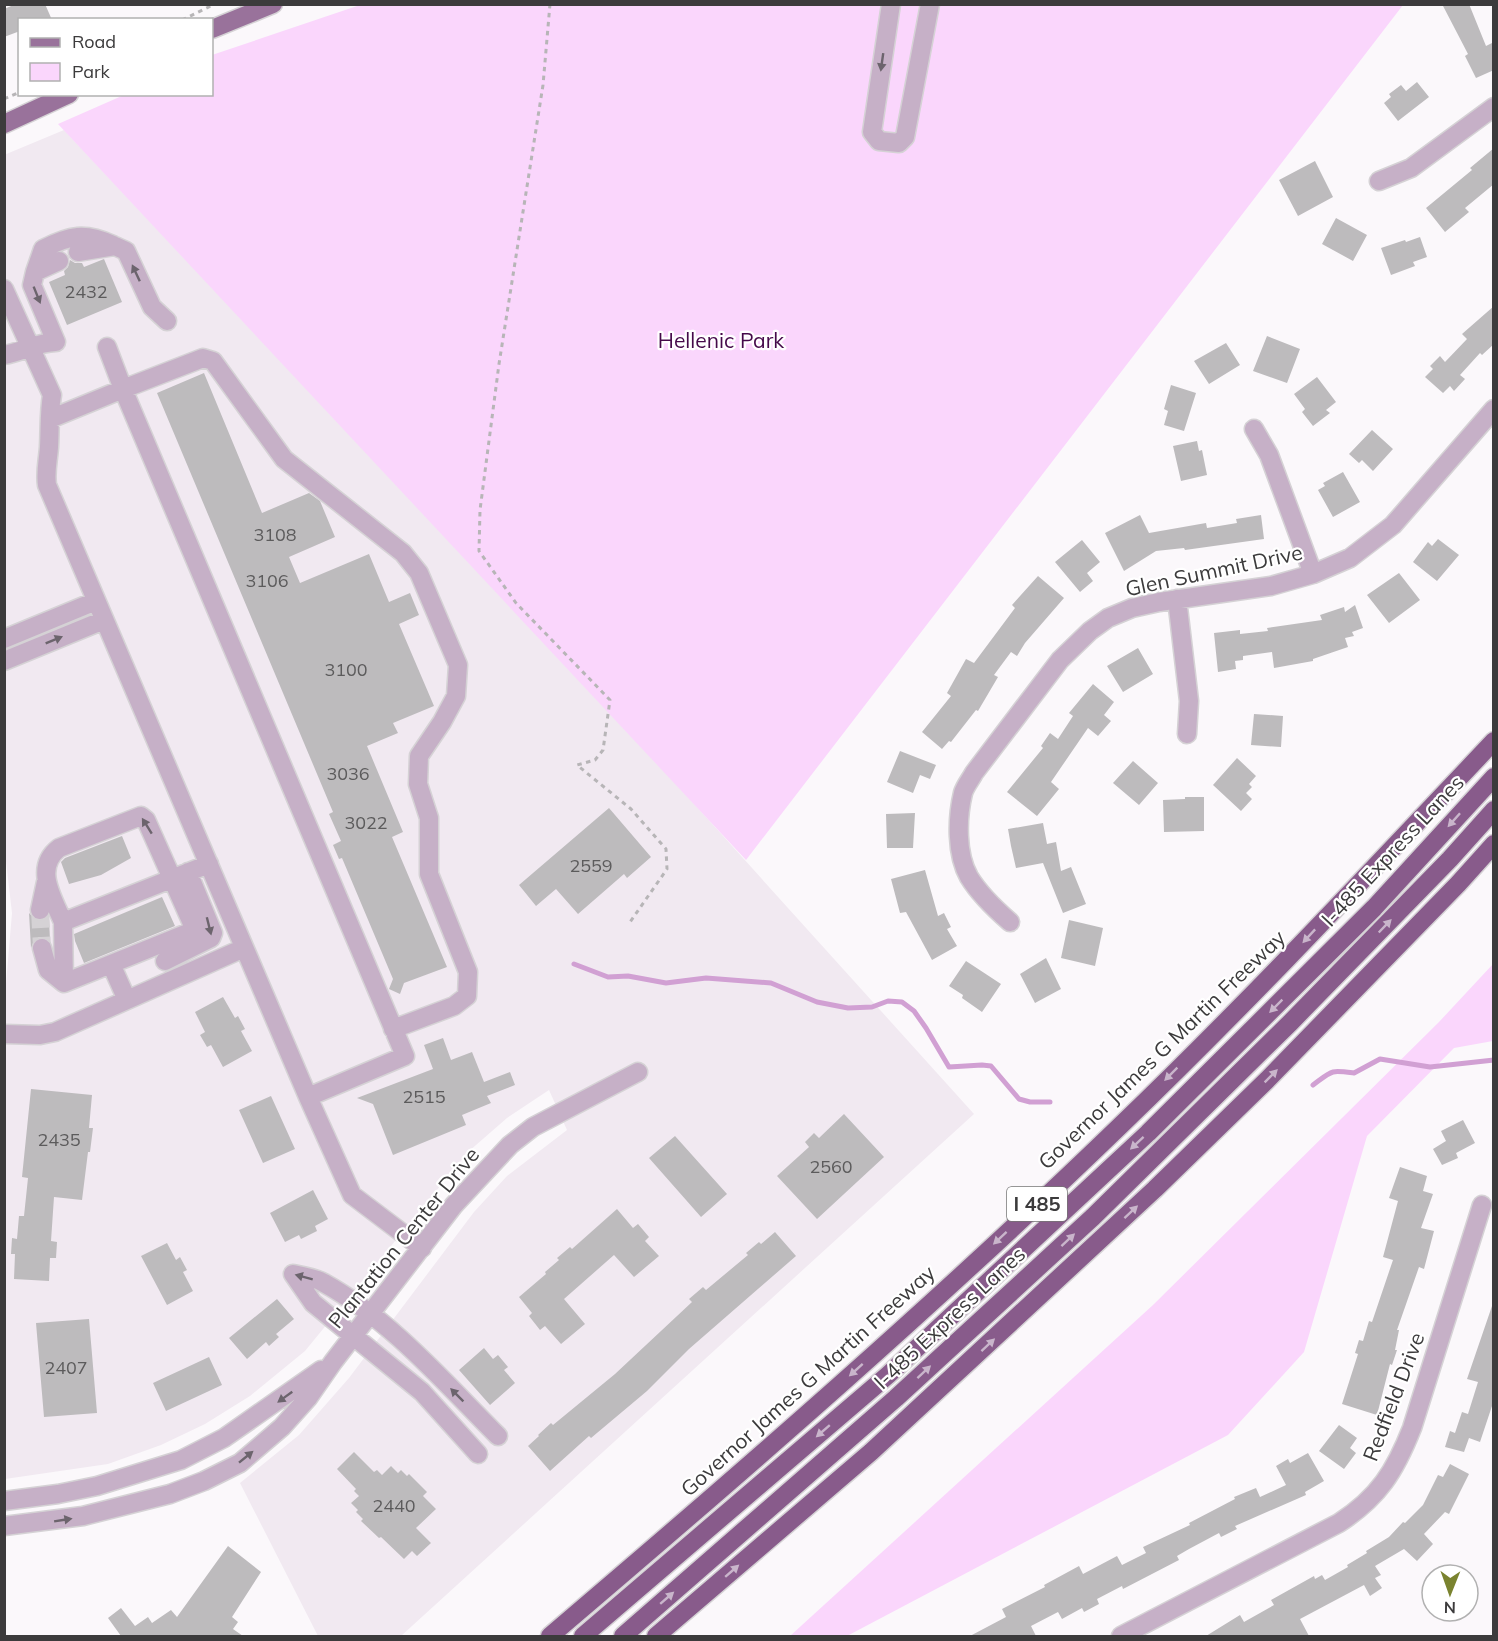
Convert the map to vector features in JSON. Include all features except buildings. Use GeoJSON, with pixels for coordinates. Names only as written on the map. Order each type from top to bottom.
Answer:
{"type":"FeatureCollection","features":[{"type":"Feature","properties":{"kind":"highway","name":"Governor James G Martin Freeway"},"geometry":{"type":"LineString","coordinates":[[550,1636],[794,1426],[925,1309],[1120,1126],[1290,957],[1494,741]]}},
{"type":"Feature","properties":{"kind":"highway","name":"I-485 Express Lanes"},"geometry":{"type":"LineString","coordinates":[[583,1636],[888,1375],[1148,1133],[1374,908],[1494,777]]}},
{"type":"Feature","properties":{"kind":"highway","name":"I-485 Express Lanes"},"geometry":{"type":"LineString","coordinates":[[623,1636],[896,1398],[1093,1216],[1290,1023],[1450,859],[1494,810]]}},
{"type":"Feature","properties":{"kind":"highway"},"geometry":{"type":"LineString","coordinates":[[656,1636],[871,1452],[1155,1190],[1284,1063],[1494,844]]}},
{"type":"Feature","properties":{"kind":"main road"},"geometry":{"type":"LineString","coordinates":[[213,29],[273,4]]}},
{"type":"Feature","properties":{"kind":"main road"},"geometry":{"type":"LineString","coordinates":[[4,124],[65,96]]}},
{"type":"Feature","properties":{"kind":"street"},"geometry":{"type":"LineString","coordinates":[[891,4],[872,132],[879,141],[898,143],[905,136],[930,4]]}},
{"type":"Feature","properties":{"kind":"street"},"geometry":{"type":"LineString","coordinates":[[1378,181],[1412,168],[1494,107]]}},
{"type":"Feature","properties":{"kind":"street"},"geometry":{"type":"LineString","coordinates":[[4,355],[44,342],[56,342],[32,285],[44,249],[60,241],[86,236],[99,238],[126,251],[152,307],[167,321]]}},
{"type":"Feature","properties":{"kind":"street"},"geometry":{"type":"LineString","coordinates":[[78,252],[115,246]]}},
{"type":"Feature","properties":{"kind":"street"},"geometry":{"type":"LineString","coordinates":[[36,272],[59,261]]}},
{"type":"Feature","properties":{"kind":"street"},"geometry":{"type":"LineString","coordinates":[[4,289],[52,395],[49,448],[45,471],[47,485],[308,1097],[352,1196],[422,1248]]}},
{"type":"Feature","properties":{"kind":"street"},"geometry":{"type":"LineString","coordinates":[[106,346],[405,1056],[308,1097]]}},
{"type":"Feature","properties":{"kind":"street"},"geometry":{"type":"LineString","coordinates":[[50,419],[203,358],[213,361],[284,459],[403,553],[419,573],[458,665],[456,696],[419,756],[418,784],[429,818],[429,874],[468,972],[467,996],[453,1006],[393,1029]]}},
{"type":"Feature","properties":{"kind":"street","name":"Glen Summit Drive"},"geometry":{"type":"LineString","coordinates":[[1010,922],[989,903],[969,876],[963,861],[959,828],[964,792],[974,773],[1053,670],[1082,638],[1108,618],[1124,612],[1159,602],[1271,586],[1313,574],[1350,558],[1393,525],[1494,409]]}},
{"type":"Feature","properties":{"kind":"street"},"geometry":{"type":"LineString","coordinates":[[1254,429],[1269,455],[1313,574]]}},
{"type":"Feature","properties":{"kind":"street"},"geometry":{"type":"LineString","coordinates":[[1177,599],[1189,701],[1187,734]]}},
{"type":"Feature","properties":{"kind":"street"},"geometry":{"type":"LineString","coordinates":[[4,639],[96,601]]}},
{"type":"Feature","properties":{"kind":"street"},"geometry":{"type":"LineString","coordinates":[[4,661],[104,620]]}},
{"type":"Feature","properties":{"kind":"street"},"geometry":{"type":"LineString","coordinates":[[40,910],[50,854],[59,848],[141,816],[146,820],[181,875],[213,933],[211,938],[161,953],[111,964],[64,983]]}},
{"type":"Feature","properties":{"kind":"street"},"geometry":{"type":"LineString","coordinates":[[63,922],[208,864]]}},
{"type":"Feature","properties":{"kind":"street"},"geometry":{"type":"LineString","coordinates":[[46,882],[63,922],[64,983]]}},
{"type":"Feature","properties":{"kind":"street"},"geometry":{"type":"LineString","coordinates":[[42,948],[48,970],[64,983]]}},
{"type":"Feature","properties":{"kind":"street"},"geometry":{"type":"LineString","coordinates":[[4,1034],[39,1035],[55,1032],[244,948]]}},
{"type":"Feature","properties":{"kind":"street"},"geometry":{"type":"LineString","coordinates":[[161,953],[173,980]]}},
{"type":"Feature","properties":{"kind":"street"},"geometry":{"type":"LineString","coordinates":[[111,964],[127,1000]]}},
{"type":"Feature","properties":{"kind":"street","name":"Plantation Center Drive"},"geometry":{"type":"LineString","coordinates":[[4,1526],[83,1516],[170,1494],[204,1481],[240,1463],[282,1426],[308,1398],[454,1205],[510,1145],[533,1127],[638,1072]]}},
{"type":"Feature","properties":{"kind":"street","name":"Redfield Drive"},"geometry":{"type":"LineString","coordinates":[[1121,1636],[1339,1523],[1357,1511],[1384,1485],[1398,1461],[1412,1428],[1482,1205]]}},
{"type":"Feature","properties":{"kind":"street"},"geometry":{"type":"LineString","coordinates":[[478,1454],[422,1392],[313,1303],[293,1274],[323,1282],[370,1314],[412,1350],[498,1436]]}},
{"type":"Feature","properties":{"kind":"street","name":"Plantation Center Drive"},"geometry":{"type":"LineString","coordinates":[[4,1501],[97,1486],[181,1460],[224,1438],[333,1362]]}},
{"type":"Feature","properties":{"kind":"path"},"geometry":{"type":"LineString","coordinates":[[186,18],[215,4]]}},
{"type":"Feature","properties":{"kind":"path"},"geometry":{"type":"LineString","coordinates":[[550,4],[543,85],[499,364],[480,510],[479,551],[516,603],[610,700],[603,750],[595,759],[577,765],[631,809],[666,849],[667,869],[628,925]]}},
{"type":"Feature","properties":{"kind":"path"},"geometry":{"type":"LineString","coordinates":[[4,99],[18,93]]}},
{"type":"Feature","properties":{"kind":"path"},"geometry":{"type":"LineString","coordinates":[[4,954],[4,966]]}},
{"type":"Feature","properties":{"kind":"shaded area"},"geometry":{"type":"Polygon","coordinates":[[[64,130],[631,734],[974,1114],[401,1636],[318,1636],[240,1483],[299,1435],[349,1378],[474,1212],[507,1176],[567,1130],[549,1090],[507,1118],[468,1152],[305,1351],[250,1396],[205,1424],[161,1445],[108,1464],[5,1479],[4,1007],[12,913],[4,844],[4,155],[64,130]]]}},
{"type":"Feature","properties":{"kind":"green space","name":"Hellenic Park"},"geometry":{"type":"Polygon","coordinates":[[[360,5],[1403,5],[746,860],[58,124],[122,96],[213,96],[213,55],[360,5]]]}},
{"type":"Feature","properties":{"kind":"green space"},"geometry":{"type":"Polygon","coordinates":[[[1493,964],[1493,1041],[1454,1048],[1367,1136],[1304,1352],[1228,1435],[847,1636],[790,1636],[1153,1305],[1439,1022],[1493,964]]]}},
{"type":"Feature","properties":{"kind":"waterway"},"geometry":{"type":"LineString","coordinates":[[574,964],[608,977],[628,976],[666,983],[706,978],[771,983],[817,1002],[848,1008],[872,1007],[888,1001],[902,1002],[914,1011],[949,1067],[991,1066],[1019,1099],[1030,1102],[1050,1102]]}},
{"type":"Feature","properties":{"kind":"waterway"},"geometry":{"type":"LineString","coordinates":[[1313,1085],[1332,1072],[1354,1073],[1380,1059],[1430,1067],[1494,1060]]}},
{"type":"Feature","properties":{"kind":"tunnel"},"geometry":{"type":"LineString","coordinates":[[40,910],[42,948]]}}]}
